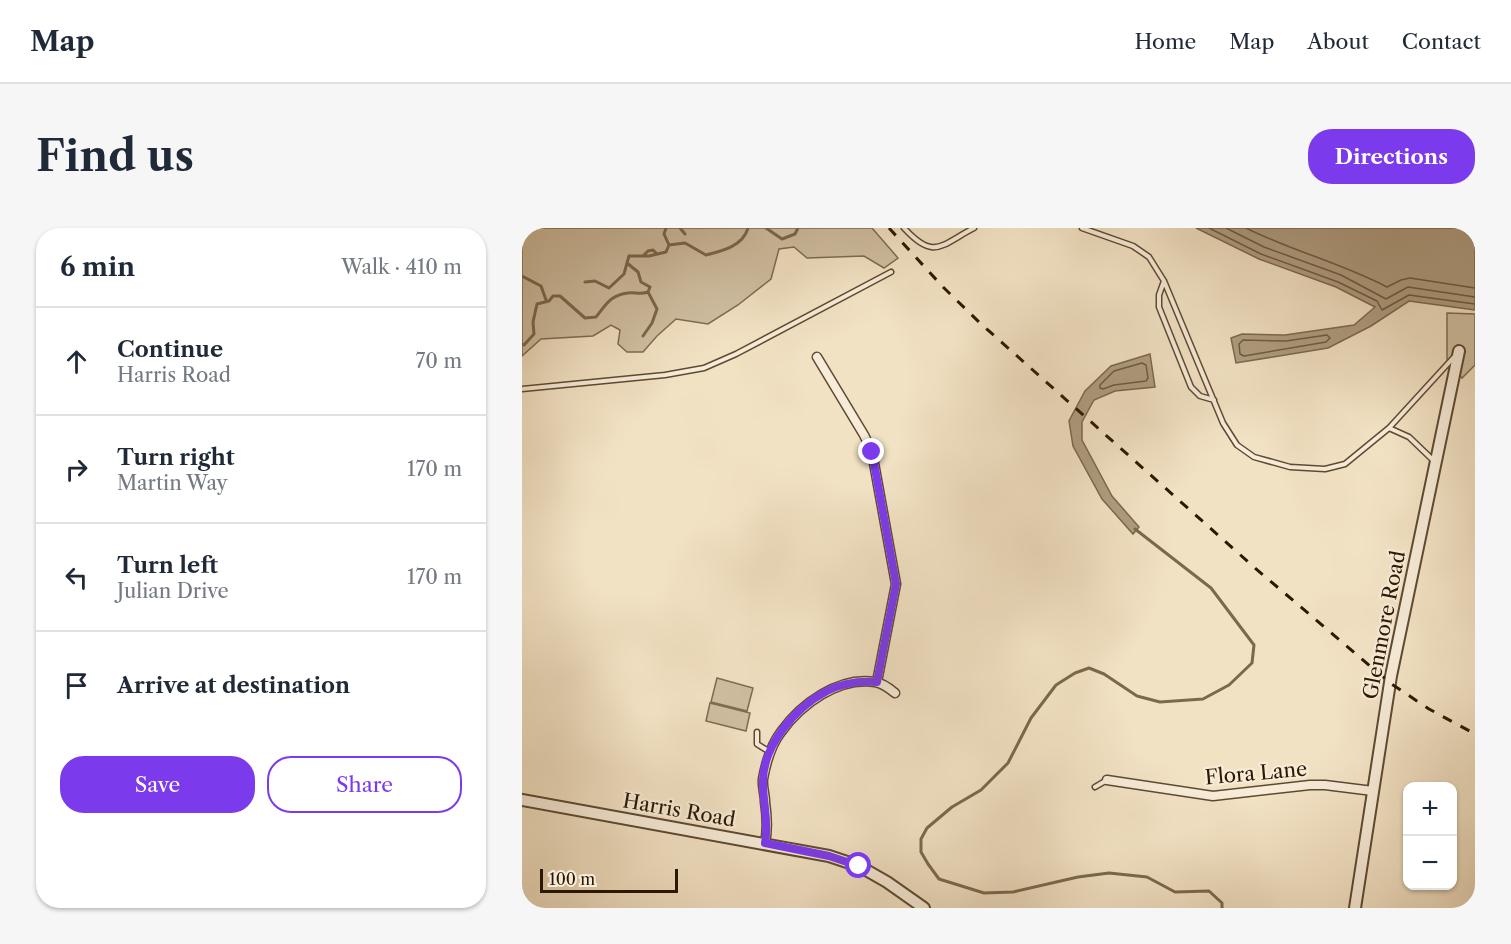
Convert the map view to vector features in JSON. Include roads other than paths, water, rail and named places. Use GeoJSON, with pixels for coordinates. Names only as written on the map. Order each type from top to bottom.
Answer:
{"type":"FeatureCollection","features":[{"type":"Feature","properties":{"kind":"street","name":"Glenmore Road"},"geometry":{"type":"LineString","coordinates":[[1355,908],[1391,676],[1459,351]]}},
{"type":"Feature","properties":{"kind":"street"},"geometry":{"type":"LineString","coordinates":[[817,357],[872,452],[896,584],[877,682]]}},
{"type":"Feature","properties":{"kind":"street"},"geometry":{"type":"LineString","coordinates":[[765,843],[768,831],[763,782],[770,752],[780,732],[789,721],[827,691],[860,681],[877,682],[895,693]]}},
{"type":"Feature","properties":{"kind":"street","name":"Flora Lane"},"geometry":{"type":"LineString","coordinates":[[1107,780],[1213,796],[1311,785],[1373,791]]}},
{"type":"Feature","properties":{"kind":"street","name":"Harris Road"},"geometry":{"type":"LineString","coordinates":[[522,800],[829,856],[859,866],[924,908]]}},
{"type":"Feature","properties":{"kind":"lane"},"geometry":{"type":"LineString","coordinates":[[904,228],[920,244],[930,248],[939,248],[974,228]]}},
{"type":"Feature","properties":{"kind":"lane"},"geometry":{"type":"LineString","coordinates":[[1082,228],[1133,246],[1149,257],[1164,282],[1215,401],[1222,423],[1237,445],[1254,457],[1290,466],[1325,469],[1345,464],[1389,428],[1459,351]]}},
{"type":"Feature","properties":{"kind":"lane"},"geometry":{"type":"LineString","coordinates":[[522,389],[665,375],[704,368],[736,354],[891,272]]}},
{"type":"Feature","properties":{"kind":"lane"},"geometry":{"type":"LineString","coordinates":[[1164,282],[1159,295],[1160,307],[1191,387],[1200,396],[1215,401]]}},
{"type":"Feature","properties":{"kind":"lane"},"geometry":{"type":"LineString","coordinates":[[1389,428],[1409,437],[1421,446],[1435,462]]}},
{"type":"Feature","properties":{"kind":"lane"},"geometry":{"type":"LineString","coordinates":[[757,732],[756,744],[770,752]]}},
{"type":"Feature","properties":{"kind":"lane"},"geometry":{"type":"LineString","coordinates":[[1095,787],[1107,780]]}},
{"type":"Feature","properties":{"kind":"water"},"geometry":{"type":"Polygon","coordinates":[[[1196,228],[1475,228],[1475,310],[1409,301],[1371,326],[1328,348],[1236,363],[1231,338],[1242,334],[1285,335],[1354,325],[1375,307],[1336,287],[1259,259],[1196,228]]]}},
{"type":"Feature","properties":{"kind":"water"},"geometry":{"type":"Polygon","coordinates":[[[1150,354],[1155,387],[1115,391],[1094,400],[1082,422],[1082,440],[1112,496],[1139,527],[1133,534],[1102,499],[1073,446],[1069,421],[1085,391],[1111,366],[1150,354]]]}},
{"type":"Feature","properties":{"kind":"waterway"},"geometry":{"type":"LineString","coordinates":[[666,228],[664,234],[669,245]]}},
{"type":"Feature","properties":{"kind":"waterway"},"geometry":{"type":"LineString","coordinates":[[680,228],[685,234]]}},
{"type":"Feature","properties":{"kind":"waterway"},"geometry":{"type":"LineString","coordinates":[[522,344],[524,345],[534,334],[533,322],[537,304],[549,301],[553,296],[560,296],[585,318],[596,317],[609,301],[617,296],[648,292],[650,287],[641,282],[638,272],[627,263],[629,256],[649,256],[666,252],[669,245],[685,243],[706,255],[737,243],[748,228]]}},
{"type":"Feature","properties":{"kind":"waterway"},"geometry":{"type":"LineString","coordinates":[[766,228],[782,239],[795,234],[798,228]]}},
{"type":"Feature","properties":{"kind":"waterway"},"geometry":{"type":"LineString","coordinates":[[643,256],[648,251],[653,250],[656,253]]}},
{"type":"Feature","properties":{"kind":"waterway"},"geometry":{"type":"LineString","coordinates":[[585,282],[595,281],[609,288],[624,274],[627,263]]}},
{"type":"Feature","properties":{"kind":"waterway"},"geometry":{"type":"LineString","coordinates":[[522,276],[541,286],[546,300]]}},
{"type":"Feature","properties":{"kind":"waterway"},"geometry":{"type":"LineString","coordinates":[[643,336],[652,323],[657,309],[648,292]]}},
{"type":"Feature","properties":{"kind":"waterway"},"geometry":{"type":"LineString","coordinates":[[1135,529],[1211,588],[1254,645],[1252,663],[1229,685],[1203,699],[1160,702],[1137,696],[1104,674],[1089,668],[1075,673],[1056,685],[1031,718],[1008,763],[981,790],[952,807],[927,828],[921,839],[921,852],[939,879],[984,893],[1013,892],[1078,877],[1109,873],[1147,877],[1175,892],[1209,891],[1222,903],[1222,908]]}},
{"type":"Feature","properties":{"kind":"railway"},"geometry":{"type":"LineString","coordinates":[[889,228],[943,287],[980,323],[1255,568],[1390,683],[1429,709],[1475,734]]}}]}
